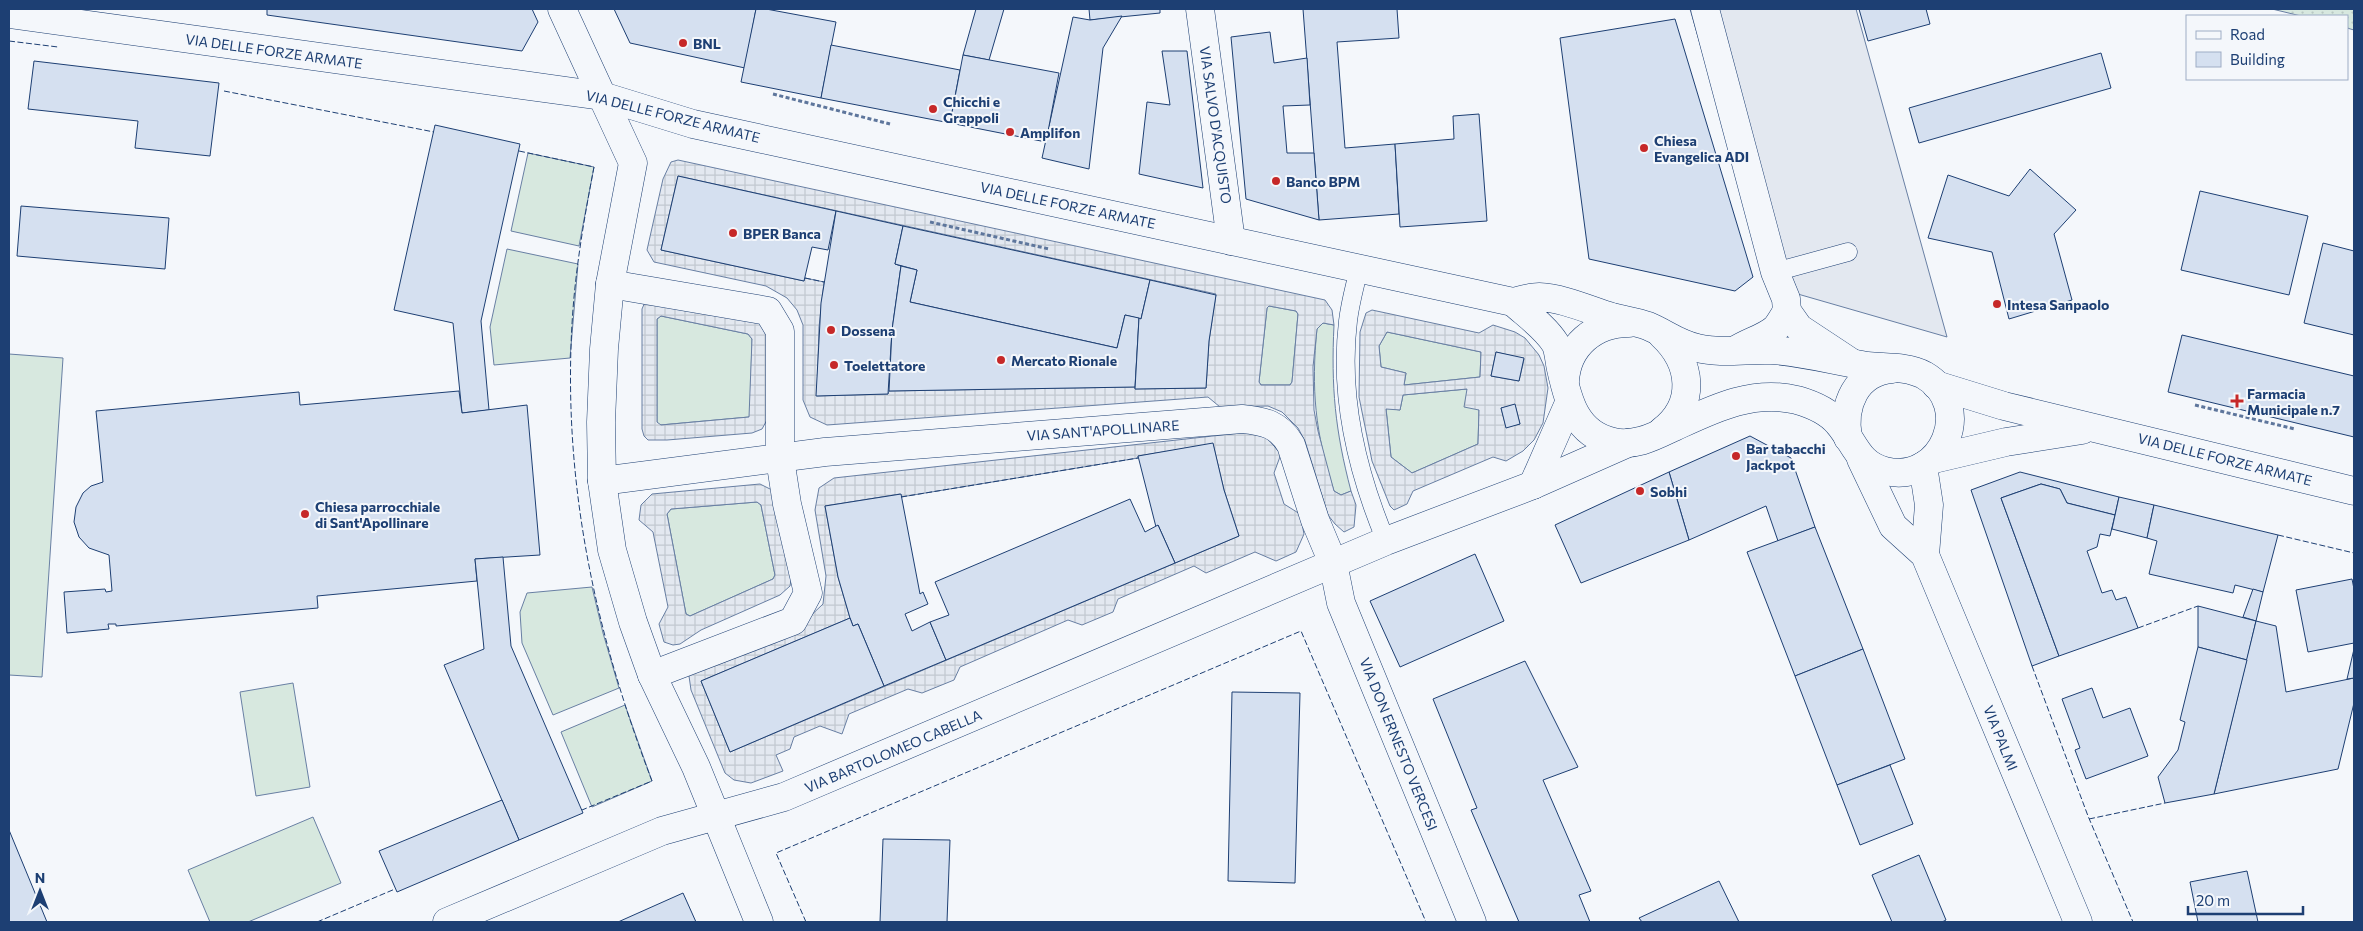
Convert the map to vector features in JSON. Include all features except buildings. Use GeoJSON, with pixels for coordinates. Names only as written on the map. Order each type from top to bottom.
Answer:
{"type":"FeatureCollection","features":[{"type":"Feature","properties":{"kind":"street"},"geometry":{"type":"LineString","coordinates":[[562,9],[633,163],[610,284],[604,349],[602,481],[612,550],[633,622],[652,675],[696,767],[759,922]]}},
{"type":"Feature","properties":{"kind":"street","name":"VIA SALVO D'ACQUISTO"},"geometry":{"type":"LineString","coordinates":[[1200,9],[1231,241]]}},
{"type":"Feature","properties":{"kind":"street"},"geometry":{"type":"LineString","coordinates":[[1704,9],[1775,272],[1786,299],[1787,310],[1799,328],[1852,363]]}},
{"type":"Feature","properties":{"kind":"street","name":"VIA DELLE FORZE ARMATE"},"geometry":{"type":"LineString","coordinates":[[9,14],[602,96],[693,124],[1513,302],[1539,297],[1648,326],[1661,334],[1697,348],[1787,351],[1852,363],[1899,368],[1925,376],[1936,385],[2004,406],[2354,491]]}},
{"type":"Feature","properties":{"kind":"street"},"geometry":{"type":"LineString","coordinates":[[610,284],[768,310],[780,331],[780,459],[787,504],[808,593],[793,621],[652,675]]}},
{"type":"Feature","properties":{"kind":"street"},"geometry":{"type":"LineString","coordinates":[[1513,302],[1556,346],[1567,395],[1575,417],[1585,428],[1613,442],[1628,444]]}},
{"type":"Feature","properties":{"kind":"street"},"geometry":{"type":"LineString","coordinates":[[1736,350],[1776,328],[1787,310]]}},
{"type":"Feature","properties":{"kind":"street","name":"VIA DELLE FORZE ARMATE"},"geometry":{"type":"LineString","coordinates":[[1533,485],[1567,395],[1566,372],[1570,358],[1578,345],[1589,334],[1603,326],[1633,323]]}},
{"type":"Feature","properties":{"kind":"street","name":"VIA DELLE FORZE ARMATE"},"geometry":{"type":"LineString","coordinates":[[1657,434],[1669,426],[1678,413],[1684,400],[1686,385],[1681,356],[1661,334]]}},
{"type":"Feature","properties":{"kind":"street"},"geometry":{"type":"LineString","coordinates":[[1855,448],[1846,413],[1856,390],[1874,374],[1899,368]]}},
{"type":"Feature","properties":{"kind":"street"},"geometry":{"type":"LineString","coordinates":[[1929,463],[1943,448],[1950,422],[1944,396],[1936,385]]}},
{"type":"Feature","properties":{"kind":"street","name":"VIA DELLE FORZE ARMATE"},"geometry":{"type":"LineString","coordinates":[[1333,563],[1533,485],[1628,444],[1643,441],[1719,406],[1750,398],[1768,397],[1797,400],[1825,412],[1839,424],[1855,448],[1883,471],[1896,473],[1910,472],[1929,463],[2006,442],[2096,428]]}},
{"type":"Feature","properties":{"kind":"street","name":"VIA SANT'APOLLINARE"},"geometry":{"type":"LineString","coordinates":[[602,481],[825,452],[1232,420],[1259,420],[1280,429],[1291,445],[1315,520],[1333,563]]}},
{"type":"Feature","properties":{"kind":"street","name":"VIA PALMI"},"geometry":{"type":"LineString","coordinates":[[1855,448],[1893,526],[1925,555],[2078,922]]}},
{"type":"Feature","properties":{"kind":"street","name":"VIA PALMI"},"geometry":{"type":"LineString","coordinates":[[1925,555],[1929,505],[1929,463]]}},
{"type":"Feature","properties":{"kind":"street","name":"VIA BARTOLOMEO CABELLA"},"geometry":{"type":"LineString","coordinates":[[447,922],[662,831],[784,797],[1333,563]]}},
{"type":"Feature","properties":{"kind":"street","name":"VIA DON ERNESTO VERCESI"},"geometry":{"type":"LineString","coordinates":[[1333,563],[1341,603],[1472,922]]}},
{"type":"Feature","properties":{"kind":"lane"},"geometry":{"type":"LineString","coordinates":[[1775,272],[1848,252]]}},
{"type":"Feature","properties":{"kind":"lane"},"geometry":{"type":"LineString","coordinates":[[1358,268],[1348,320],[1345,356],[1346,383],[1360,464],[1373,509],[1386,541]]}},
{"type":"Feature","properties":{"kind":"path"},"geometry":{"type":"LineString","coordinates":[[773,94],[890,124]]}},
{"type":"Feature","properties":{"kind":"path"},"geometry":{"type":"LineString","coordinates":[[930,222],[1049,248]]}},
{"type":"Feature","properties":{"kind":"path"},"geometry":{"type":"LineString","coordinates":[[2195,405],[2295,429]]}},
{"type":"Feature","properties":{"kind":"shaded area"},"geometry":{"type":"Polygon","coordinates":[[[1690,9],[1856,9],[1947,337],[1770,286],[1690,9]]]}},
{"type":"Feature","properties":{"kind":"shaded area"},"geometry":{"type":"Polygon","coordinates":[[[2272,9],[2354,9],[2354,30],[2348,28],[2348,15],[2297,15],[2272,9]]]}},
{"type":"Feature","properties":{"kind":"shaded area"},"geometry":{"type":"Polygon","coordinates":[[[528,153],[594,167],[579,246],[511,231],[528,153]]]}},
{"type":"Feature","properties":{"kind":"shaded area"},"geometry":{"type":"Polygon","coordinates":[[[678,160],[1325,300],[1332,310],[1334,325],[1323,323],[1317,329],[1313,367],[1314,410],[1334,491],[1341,495],[1351,491],[1356,505],[1354,527],[1344,532],[1328,515],[1305,441],[1298,428],[1282,412],[1268,406],[1220,407],[1208,397],[827,425],[810,417],[803,400],[803,325],[797,310],[787,298],[766,286],[654,262],[647,250],[663,179],[671,162],[678,160]],[[678,176],[661,250],[804,281],[805,278],[824,282],[819,327],[817,396],[888,394],[889,391],[1135,387],[1135,389],[1206,388],[1209,341],[1216,294],[678,176]],[[1269,306],[1267,308],[1259,382],[1261,385],[1290,385],[1292,382],[1298,314],[1296,311],[1269,306]]]}},
{"type":"Feature","properties":{"kind":"shaded area"},"geometry":{"type":"Polygon","coordinates":[[[507,249],[578,264],[570,358],[494,365],[490,327],[507,249]]]}},
{"type":"Feature","properties":{"kind":"shaded area"},"geometry":{"type":"Polygon","coordinates":[[[645,302],[761,323],[767,330],[767,420],[762,429],[752,433],[667,440],[648,440],[644,436],[642,429],[642,309],[645,302]],[[661,316],[657,319],[657,422],[661,425],[749,417],[752,339],[748,334],[661,316]]]}},
{"type":"Feature","properties":{"kind":"shaded area"},"geometry":{"type":"Polygon","coordinates":[[[1269,306],[1296,311],[1298,314],[1292,382],[1290,385],[1261,385],[1259,382],[1267,308],[1269,306]]]}},
{"type":"Feature","properties":{"kind":"shaded area"},"geometry":{"type":"Polygon","coordinates":[[[1372,310],[1479,333],[1493,325],[1515,332],[1525,338],[1539,355],[1544,366],[1548,388],[1543,423],[1534,440],[1523,451],[1506,461],[1493,457],[1413,491],[1407,504],[1394,510],[1390,506],[1372,461],[1359,397],[1360,332],[1366,313],[1372,310]],[[1387,332],[1379,346],[1381,367],[1406,373],[1404,385],[1480,377],[1481,352],[1387,332]],[[1496,352],[1491,376],[1519,381],[1524,359],[1496,352]],[[1467,389],[1403,395],[1400,410],[1386,409],[1391,457],[1412,473],[1478,444],[1479,410],[1464,407],[1467,389]],[[1515,405],[1501,408],[1506,427],[1520,424],[1515,405]]]}},
{"type":"Feature","properties":{"kind":"shaded area"},"geometry":{"type":"Polygon","coordinates":[[[661,316],[748,334],[752,339],[749,417],[660,425],[657,422],[657,319],[661,316]]]}},
{"type":"Feature","properties":{"kind":"shaded area"},"geometry":{"type":"Polygon","coordinates":[[[1323,323],[1334,325],[1333,369],[1335,408],[1341,448],[1351,491],[1341,495],[1334,491],[1322,449],[1316,411],[1315,350],[1317,328],[1323,323]]]}},
{"type":"Feature","properties":{"kind":"shaded area"},"geometry":{"type":"Polygon","coordinates":[[[1387,332],[1481,352],[1480,377],[1404,385],[1406,373],[1381,367],[1379,346],[1387,332]]]}},
{"type":"Feature","properties":{"kind":"shaded area"},"geometry":{"type":"Polygon","coordinates":[[[9,354],[63,358],[42,677],[9,675],[9,354]]]}},
{"type":"Feature","properties":{"kind":"shaded area"},"geometry":{"type":"Polygon","coordinates":[[[1467,389],[1479,410],[1478,444],[1412,473],[1391,457],[1386,408],[1400,410],[1403,395],[1467,389]]]}},
{"type":"Feature","properties":{"kind":"shaded area"},"geometry":{"type":"Polygon","coordinates":[[[1240,433],[1256,434],[1267,438],[1281,454],[1274,473],[1284,504],[1300,514],[1304,534],[1296,552],[1276,561],[1255,552],[1206,573],[1194,566],[1118,599],[1113,612],[1082,625],[1068,620],[960,667],[954,680],[922,693],[908,689],[849,714],[842,734],[820,726],[794,737],[790,749],[776,755],[783,771],[751,783],[734,780],[725,773],[691,690],[689,676],[692,671],[803,623],[823,604],[826,576],[815,510],[819,488],[834,478],[1240,433]],[[1213,444],[901,497],[900,494],[825,506],[838,577],[850,618],[701,681],[730,752],[1239,536],[1224,490],[1213,444]]]}},
{"type":"Feature","properties":{"kind":"shaded area"},"geometry":{"type":"Polygon","coordinates":[[[760,484],[772,490],[791,580],[790,586],[780,595],[701,630],[680,644],[673,645],[664,642],[659,624],[668,607],[653,532],[639,520],[641,505],[652,494],[760,484]],[[757,502],[671,509],[667,514],[686,614],[690,616],[773,579],[775,575],[761,505],[757,502]]]}},
{"type":"Feature","properties":{"kind":"shaded area"},"geometry":{"type":"Polygon","coordinates":[[[757,502],[761,505],[775,575],[773,579],[690,616],[686,614],[667,514],[671,509],[757,502]]]}},
{"type":"Feature","properties":{"kind":"shaded area"},"geometry":{"type":"Polygon","coordinates":[[[592,587],[619,688],[553,715],[522,643],[520,612],[527,593],[592,587]]]}},
{"type":"Feature","properties":{"kind":"shaded area"},"geometry":{"type":"Polygon","coordinates":[[[293,683],[310,787],[256,796],[240,692],[293,683]]]}},
{"type":"Feature","properties":{"kind":"shaded area"},"geometry":{"type":"Polygon","coordinates":[[[625,705],[652,781],[592,807],[561,732],[625,705]]]}},
{"type":"Feature","properties":{"kind":"shaded area"},"geometry":{"type":"Polygon","coordinates":[[[313,817],[341,883],[248,922],[210,922],[188,870],[313,817]]]}},
{"type":"Feature","properties":{"kind":"fence"},"geometry":{"type":"LineString","coordinates":[[9,41],[58,47]]}},
{"type":"Feature","properties":{"kind":"fence"},"geometry":{"type":"LineString","coordinates":[[224,91],[434,132]]}},
{"type":"Feature","properties":{"kind":"fence"},"geometry":{"type":"LineString","coordinates":[[519,151],[594,167],[580,245],[572,324],[573,442],[578,500],[587,557],[599,613],[614,669],[652,781],[582,810]]}},
{"type":"Feature","properties":{"kind":"fence"},"geometry":{"type":"LineString","coordinates":[[805,278],[824,282]]}},
{"type":"Feature","properties":{"kind":"fence"},"geometry":{"type":"LineString","coordinates":[[901,497],[1138,458]]}},
{"type":"Feature","properties":{"kind":"fence"},"geometry":{"type":"LineString","coordinates":[[2278,535],[2354,553]]}},
{"type":"Feature","properties":{"kind":"fence"},"geometry":{"type":"LineString","coordinates":[[2138,628],[2198,606]]}},
{"type":"Feature","properties":{"kind":"fence"},"geometry":{"type":"LineString","coordinates":[[806,922],[776,853],[1301,631],[1426,922]]}},
{"type":"Feature","properties":{"kind":"fence"},"geometry":{"type":"LineString","coordinates":[[2032,666],[2088,816],[2133,922]]}},
{"type":"Feature","properties":{"kind":"fence"},"geometry":{"type":"LineString","coordinates":[[2089,819],[2165,803]]}},
{"type":"Feature","properties":{"kind":"fence"},"geometry":{"type":"LineString","coordinates":[[317,922],[395,889]]}},
{"type":"Feature","properties":{"kind":"place","name":"BNL"},"geometry":{"type":"Point","coordinates":[683,43]}},
{"type":"Feature","properties":{"kind":"place","name":"Chicchi e Grappoli"},"geometry":{"type":"Point","coordinates":[933,109]}},
{"type":"Feature","properties":{"kind":"place","name":"Amplifon"},"geometry":{"type":"Point","coordinates":[1010,132]}},
{"type":"Feature","properties":{"kind":"place","name":"Chiesa Evangelica ADI"},"geometry":{"type":"Point","coordinates":[1644,148]}},
{"type":"Feature","properties":{"kind":"place","name":"Banco BPM"},"geometry":{"type":"Point","coordinates":[1276,181]}},
{"type":"Feature","properties":{"kind":"place","name":"BPER Banca"},"geometry":{"type":"Point","coordinates":[733,233]}},
{"type":"Feature","properties":{"kind":"place","name":"Intesa Sanpaolo"},"geometry":{"type":"Point","coordinates":[1997,304]}},
{"type":"Feature","properties":{"kind":"place","name":"Dossena"},"geometry":{"type":"Point","coordinates":[831,330]}},
{"type":"Feature","properties":{"kind":"place","name":"Mercato Rionale"},"geometry":{"type":"Point","coordinates":[1001,360]}},
{"type":"Feature","properties":{"kind":"place","name":"Toelettatore"},"geometry":{"type":"Point","coordinates":[834,365]}},
{"type":"Feature","properties":{"kind":"place","name":"Farmacia Municipale n.7"},"geometry":{"type":"Point","coordinates":[2237,401]}},
{"type":"Feature","properties":{"kind":"place","name":"Bar tabacchi Jackpot"},"geometry":{"type":"Point","coordinates":[1736,456]}},
{"type":"Feature","properties":{"kind":"place","name":"Sobhi"},"geometry":{"type":"Point","coordinates":[1640,491]}},
{"type":"Feature","properties":{"kind":"place","name":"Chiesa parrocchiale di Sant'Apollinare"},"geometry":{"type":"Point","coordinates":[305,514]}}]}
